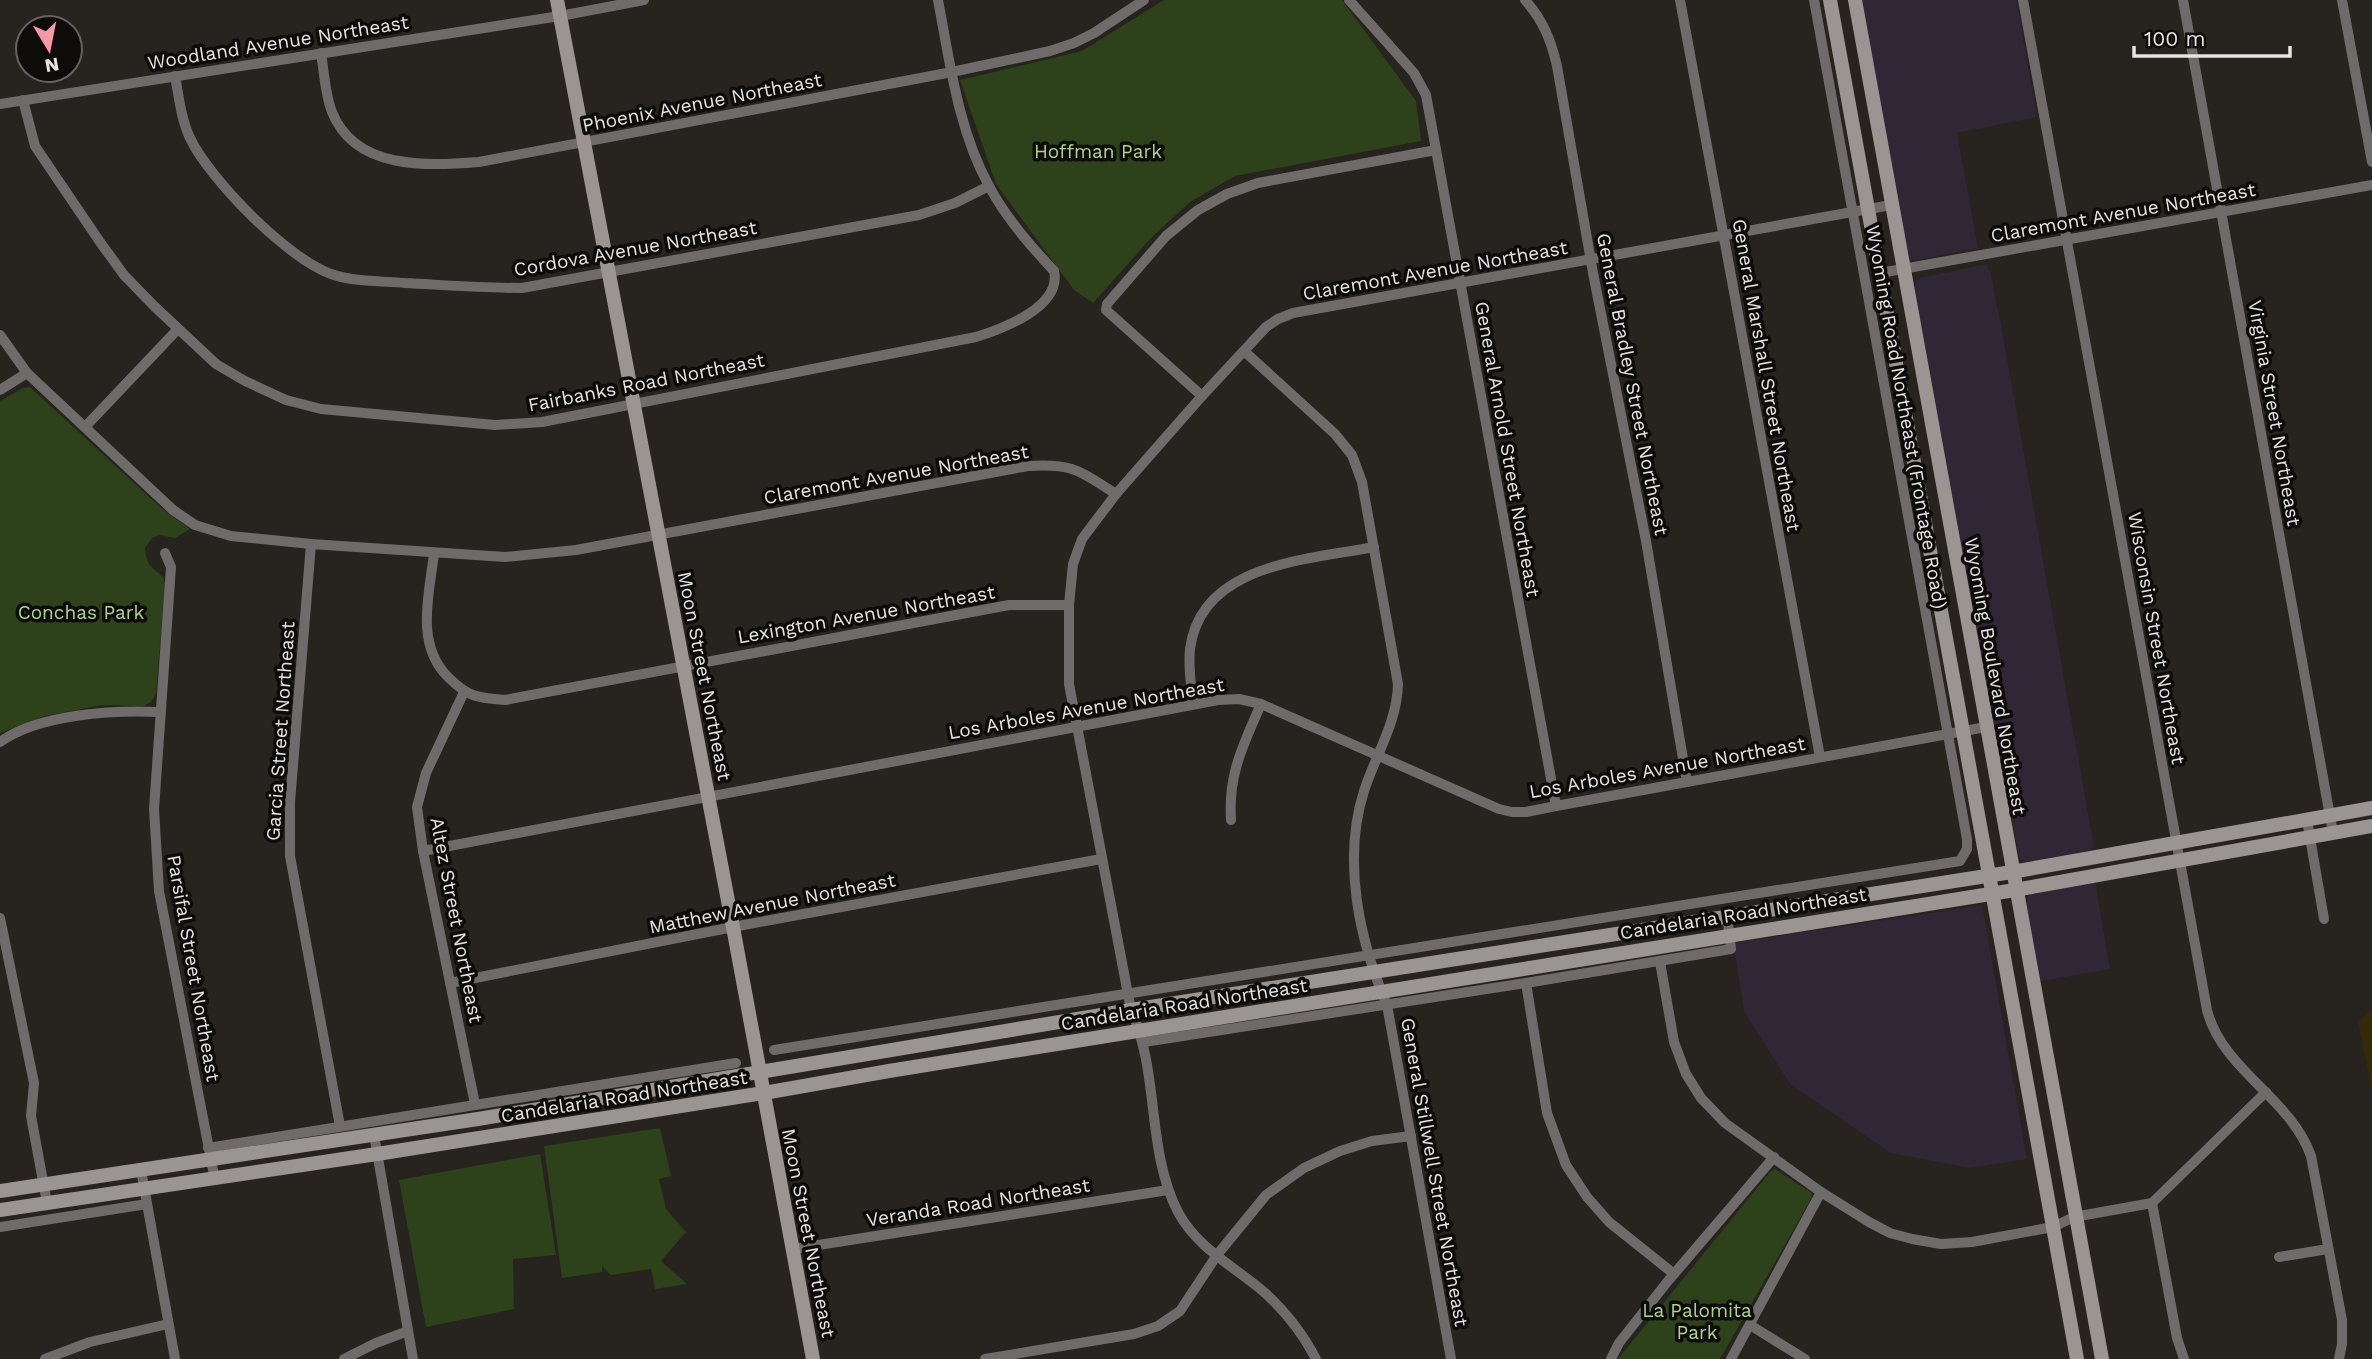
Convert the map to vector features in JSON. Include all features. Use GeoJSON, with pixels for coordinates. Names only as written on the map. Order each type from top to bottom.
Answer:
{"type":"FeatureCollection","features":[{"type":"Feature","properties":{"kind":"main road","name":"Moon Street Northeast"},"geometry":{"type":"LineString","coordinates":[[557,0],[813,1359]]}},
{"type":"Feature","properties":{"kind":"main road"},"geometry":{"type":"LineString","coordinates":[[1830,0],[1880,273],[1956,731],[1989,875],[2077,1359]]}},
{"type":"Feature","properties":{"kind":"main road","name":"Wyoming Boulevard Northeast"},"geometry":{"type":"LineString","coordinates":[[1855,0],[2100,1359]]}},
{"type":"Feature","properties":{"kind":"main road","name":"Candelaria Road Northeast"},"geometry":{"type":"LineString","coordinates":[[0,1191],[141,1170],[209,1154],[374,1135],[1131,1010],[2012,872],[2372,808]]}},
{"type":"Feature","properties":{"kind":"main road","name":"Candelaria Road Northeast"},"geometry":{"type":"LineString","coordinates":[[0,1210],[215,1180],[1384,998],[1730,935],[2015,890],[2372,826]]}},
{"type":"Feature","properties":{"kind":"street","name":"Woodland Avenue Northeast"},"geometry":{"type":"LineString","coordinates":[[0,104],[560,16],[644,0]]}},
{"type":"Feature","properties":{"kind":"street"},"geometry":{"type":"LineString","coordinates":[[938,0],[962,121],[989,186]]}},
{"type":"Feature","properties":{"kind":"street","name":"Phoenix Avenue Northeast"},"geometry":{"type":"LineString","coordinates":[[321,53],[331,109],[340,128],[353,143],[368,153],[387,160],[444,165],[479,162],[952,72],[1074,43],[1144,0]]}},
{"type":"Feature","properties":{"kind":"street","name":"General Arnold Street Northeast"},"geometry":{"type":"LineString","coordinates":[[1349,0],[1414,73],[1426,95],[1556,806]]}},
{"type":"Feature","properties":{"kind":"street","name":"General Bradley Street Northeast"},"geometry":{"type":"LineString","coordinates":[[1525,0],[1543,24],[1552,43],[1646,541],[1687,782]]}},
{"type":"Feature","properties":{"kind":"street","name":"General Marshall Street Northeast"},"geometry":{"type":"LineString","coordinates":[[1680,0],[1820,757]]}},
{"type":"Feature","properties":{"kind":"street","name":"Wyoming Road Northeast (Frontage Road)"},"geometry":{"type":"LineString","coordinates":[[1368,956],[1950,864],[1960,860],[1967,849],[1956,731],[1852,212],[1814,0]]}},
{"type":"Feature","properties":{"kind":"street","name":"Wisconsin Street Northeast"},"geometry":{"type":"LineString","coordinates":[[2023,0],[2212,1029],[2221,1045],[2282,1107],[2306,1142],[2311,1156],[2342,1320],[2339,1359]]}},
{"type":"Feature","properties":{"kind":"street","name":"Virginia Street Northeast"},"geometry":{"type":"LineString","coordinates":[[2183,0],[2333,833]]}},
{"type":"Feature","properties":{"kind":"street"},"geometry":{"type":"LineString","coordinates":[[2343,0],[2372,162]]}},
{"type":"Feature","properties":{"kind":"street","name":"Cordova Avenue Northeast"},"geometry":{"type":"LineString","coordinates":[[175,76],[183,120],[191,139],[202,157],[243,207],[300,257],[330,274],[357,280],[522,288],[919,215],[989,186]]}},
{"type":"Feature","properties":{"kind":"street","name":"Fairbanks Road Northeast"},"geometry":{"type":"LineString","coordinates":[[23,100],[35,146],[124,275],[177,330],[216,364],[244,381],[286,400],[321,410],[495,425],[542,422],[976,337],[1004,328],[1033,310],[1054,287],[1056,279],[1054,271],[1020,233],[989,186]]}},
{"type":"Feature","properties":{"kind":"street"},"geometry":{"type":"LineString","coordinates":[[1202,396],[1106,310],[1107,303],[1166,236],[1198,210],[1227,194],[1258,183],[1436,150]]}},
{"type":"Feature","properties":{"kind":"street","name":"Claremont Avenue Northeast"},"geometry":{"type":"LineString","coordinates":[[1880,273],[2372,185]]}},
{"type":"Feature","properties":{"kind":"street","name":"Claremont Avenue Northeast"},"geometry":{"type":"LineString","coordinates":[[85,427],[173,510],[195,525],[231,536],[435,554],[505,557],[576,550],[1028,466],[1053,464],[1079,470],[1116,494],[1266,327],[1293,313],[1891,205]]}},
{"type":"Feature","properties":{"kind":"street"},"geometry":{"type":"LineString","coordinates":[[0,335],[27,373],[85,427],[177,330]]}},
{"type":"Feature","properties":{"kind":"street","name":"General Stillwell Street Northeast"},"geometry":{"type":"LineString","coordinates":[[1244,351],[1335,434],[1352,455],[1362,482],[1398,684],[1398,702],[1394,720],[1364,791],[1356,827],[1354,877],[1368,956],[1384,998],[1451,1359]]}},
{"type":"Feature","properties":{"kind":"street"},"geometry":{"type":"LineString","coordinates":[[0,390],[27,373]]}},
{"type":"Feature","properties":{"kind":"street"},"geometry":{"type":"LineString","coordinates":[[1116,494],[1082,539],[1073,564],[1069,605],[1069,684],[1131,1010],[1142,1036],[1168,1190],[1180,1215],[1196,1238],[1282,1309],[1316,1359]]}},
{"type":"Feature","properties":{"kind":"street","name":"Garcia Street Northeast"},"geometry":{"type":"LineString","coordinates":[[311,544],[290,802],[290,856],[340,1126]]}},
{"type":"Feature","properties":{"kind":"street"},"geometry":{"type":"LineString","coordinates":[[1193,703],[1189,672],[1190,647],[1197,624],[1212,600],[1235,581],[1263,569],[1374,547]]}},
{"type":"Feature","properties":{"kind":"street","name":"Parsifal Street Northeast"},"geometry":{"type":"LineString","coordinates":[[164,553],[171,567],[154,809],[159,891],[215,1180]]}},
{"type":"Feature","properties":{"kind":"street"},"geometry":{"type":"LineString","coordinates":[[435,554],[426,624],[427,640],[437,664],[464,692]]}},
{"type":"Feature","properties":{"kind":"street","name":"Lexington Avenue Northeast"},"geometry":{"type":"LineString","coordinates":[[464,692],[487,699],[505,700],[1009,605],[1069,605]]}},
{"type":"Feature","properties":{"kind":"street","name":"Altez Street Northeast"},"geometry":{"type":"LineString","coordinates":[[464,692],[426,773],[417,807],[423,851],[475,1104]]}},
{"type":"Feature","properties":{"kind":"street","name":"Los Arboles Avenue Northeast"},"geometry":{"type":"LineString","coordinates":[[423,851],[1193,703],[1239,699],[1261,704],[1378,757],[1511,812],[1526,812],[1986,726]]}},
{"type":"Feature","properties":{"kind":"street"},"geometry":{"type":"LineString","coordinates":[[1231,820],[1229,795],[1233,772],[1261,704]]}},
{"type":"Feature","properties":{"kind":"street"},"geometry":{"type":"LineString","coordinates":[[0,743],[10,735],[91,713],[123,710],[160,712]]}},
{"type":"Feature","properties":{"kind":"street"},"geometry":{"type":"LineString","coordinates":[[2307,820],[2324,919]]}},
{"type":"Feature","properties":{"kind":"street","name":"Matthew Avenue Northeast"},"geometry":{"type":"LineString","coordinates":[[450,983],[1101,859]]}},
{"type":"Feature","properties":{"kind":"street"},"geometry":{"type":"LineString","coordinates":[[1384,998],[1526,983],[1731,949],[1727,915]]}},
{"type":"Feature","properties":{"kind":"street"},"geometry":{"type":"LineString","coordinates":[[0,918],[34,1083],[31,1116],[47,1203]]}},
{"type":"Feature","properties":{"kind":"street"},"geometry":{"type":"LineString","coordinates":[[774,1050],[1368,956]]}},
{"type":"Feature","properties":{"kind":"street"},"geometry":{"type":"LineString","coordinates":[[1660,962],[1674,1042],[1686,1074],[1701,1098],[1725,1123],[1821,1192],[1890,1233],[1912,1239],[1941,1244],[1972,1242],[2053,1227],[2074,1217],[2152,1203],[2266,1092]]}},
{"type":"Feature","properties":{"kind":"street"},"geometry":{"type":"LineString","coordinates":[[1526,983],[1547,1113],[1566,1165],[1587,1197],[1609,1222],[1674,1274]]}},
{"type":"Feature","properties":{"kind":"street"},"geometry":{"type":"LineString","coordinates":[[209,1154],[340,1126],[736,1063]]}},
{"type":"Feature","properties":{"kind":"street"},"geometry":{"type":"LineString","coordinates":[[374,1135],[413,1359]]}},
{"type":"Feature","properties":{"kind":"street"},"geometry":{"type":"LineString","coordinates":[[985,1359],[1134,1334],[1158,1326],[1180,1311],[1217,1255],[1266,1195],[1304,1168],[1340,1151],[1362,1144],[1411,1136]]}},
{"type":"Feature","properties":{"kind":"street"},"geometry":{"type":"LineString","coordinates":[[1611,1359],[1619,1343],[1674,1274],[1774,1157]]}},
{"type":"Feature","properties":{"kind":"street"},"geometry":{"type":"LineString","coordinates":[[141,1170],[175,1359]]}},
{"type":"Feature","properties":{"kind":"street","name":"Veranda Road Northeast"},"geometry":{"type":"LineString","coordinates":[[793,1249],[1168,1190]]}},
{"type":"Feature","properties":{"kind":"street"},"geometry":{"type":"LineString","coordinates":[[1731,1359],[1821,1192]]}},
{"type":"Feature","properties":{"kind":"street"},"geometry":{"type":"LineString","coordinates":[[2152,1203],[2177,1338],[2184,1359]]}},
{"type":"Feature","properties":{"kind":"street"},"geometry":{"type":"LineString","coordinates":[[0,1227],[147,1204]]}},
{"type":"Feature","properties":{"kind":"street"},"geometry":{"type":"LineString","coordinates":[[2279,1257],[2328,1249]]}},
{"type":"Feature","properties":{"kind":"street"},"geometry":{"type":"LineString","coordinates":[[45,1359],[99,1340],[169,1324]]}},
{"type":"Feature","properties":{"kind":"street"},"geometry":{"type":"LineString","coordinates":[[1750,1325],[1805,1359]]}},
{"type":"Feature","properties":{"kind":"street"},"geometry":{"type":"LineString","coordinates":[[344,1359],[408,1331]]}},
{"type":"Feature","properties":{"kind":"shaded area"},"geometry":{"type":"Polygon","coordinates":[[[1861,0],[2016,0],[2037,117],[1957,133],[1978,248],[1915,260],[1908,255],[1861,0]]]}},
{"type":"Feature","properties":{"kind":"shaded area"},"geometry":{"type":"Polygon","coordinates":[[[1987,264],[2003,336],[2094,847],[2086,851],[2026,862],[2019,858],[1914,286],[1920,278],[1987,264]]]}},
{"type":"Feature","properties":{"kind":"shaded area"},"geometry":{"type":"Polygon","coordinates":[[[2095,881],[2110,969],[2041,981],[2026,904],[2028,897],[2033,892],[2095,881]]]}},
{"type":"Feature","properties":{"kind":"shaded area"},"geometry":{"type":"Polygon","coordinates":[[[1982,905],[2027,1159],[1970,1168],[1891,1153],[1790,1084],[1744,1011],[1733,943],[1982,905]]]}},
{"type":"Feature","properties":{"kind":"green space","name":"Hoffman Park"},"geometry":{"type":"Polygon","coordinates":[[[1164,0],[1342,0],[1416,101],[1421,141],[1235,176],[1190,202],[1152,237],[1093,303],[1074,290],[996,184],[960,80],[1082,51],[1164,0]]]}},
{"type":"Feature","properties":{"kind":"green space","name":"Conchas Park"},"geometry":{"type":"Polygon","coordinates":[[[30,387],[160,507],[190,529],[175,538],[160,535],[152,538],[145,548],[148,562],[163,577],[165,584],[156,694],[151,702],[144,706],[102,705],[45,716],[0,733],[0,401],[30,387]]]}},
{"type":"Feature","properties":{"kind":"green space"},"geometry":{"type":"Polygon","coordinates":[[[660,1128],[671,1176],[659,1179],[666,1209],[686,1232],[661,1261],[687,1284],[655,1289],[651,1269],[611,1275],[602,1266],[602,1272],[562,1278],[544,1146],[660,1128]]]}},
{"type":"Feature","properties":{"kind":"green space"},"geometry":{"type":"Polygon","coordinates":[[[540,1154],[556,1255],[513,1259],[514,1309],[426,1327],[399,1180],[540,1154]]]}},
{"type":"Feature","properties":{"kind":"green space","name":"La Palomita Park"},"geometry":{"type":"Polygon","coordinates":[[[1775,1169],[1812,1193],[1811,1199],[1720,1359],[1618,1359],[1770,1172],[1775,1169]]]}},
{"type":"Feature","properties":{"kind":"sand"},"geometry":{"type":"Polygon","coordinates":[[[2372,1010],[2372,1092],[2358,1022],[2372,1010]]]}}]}
